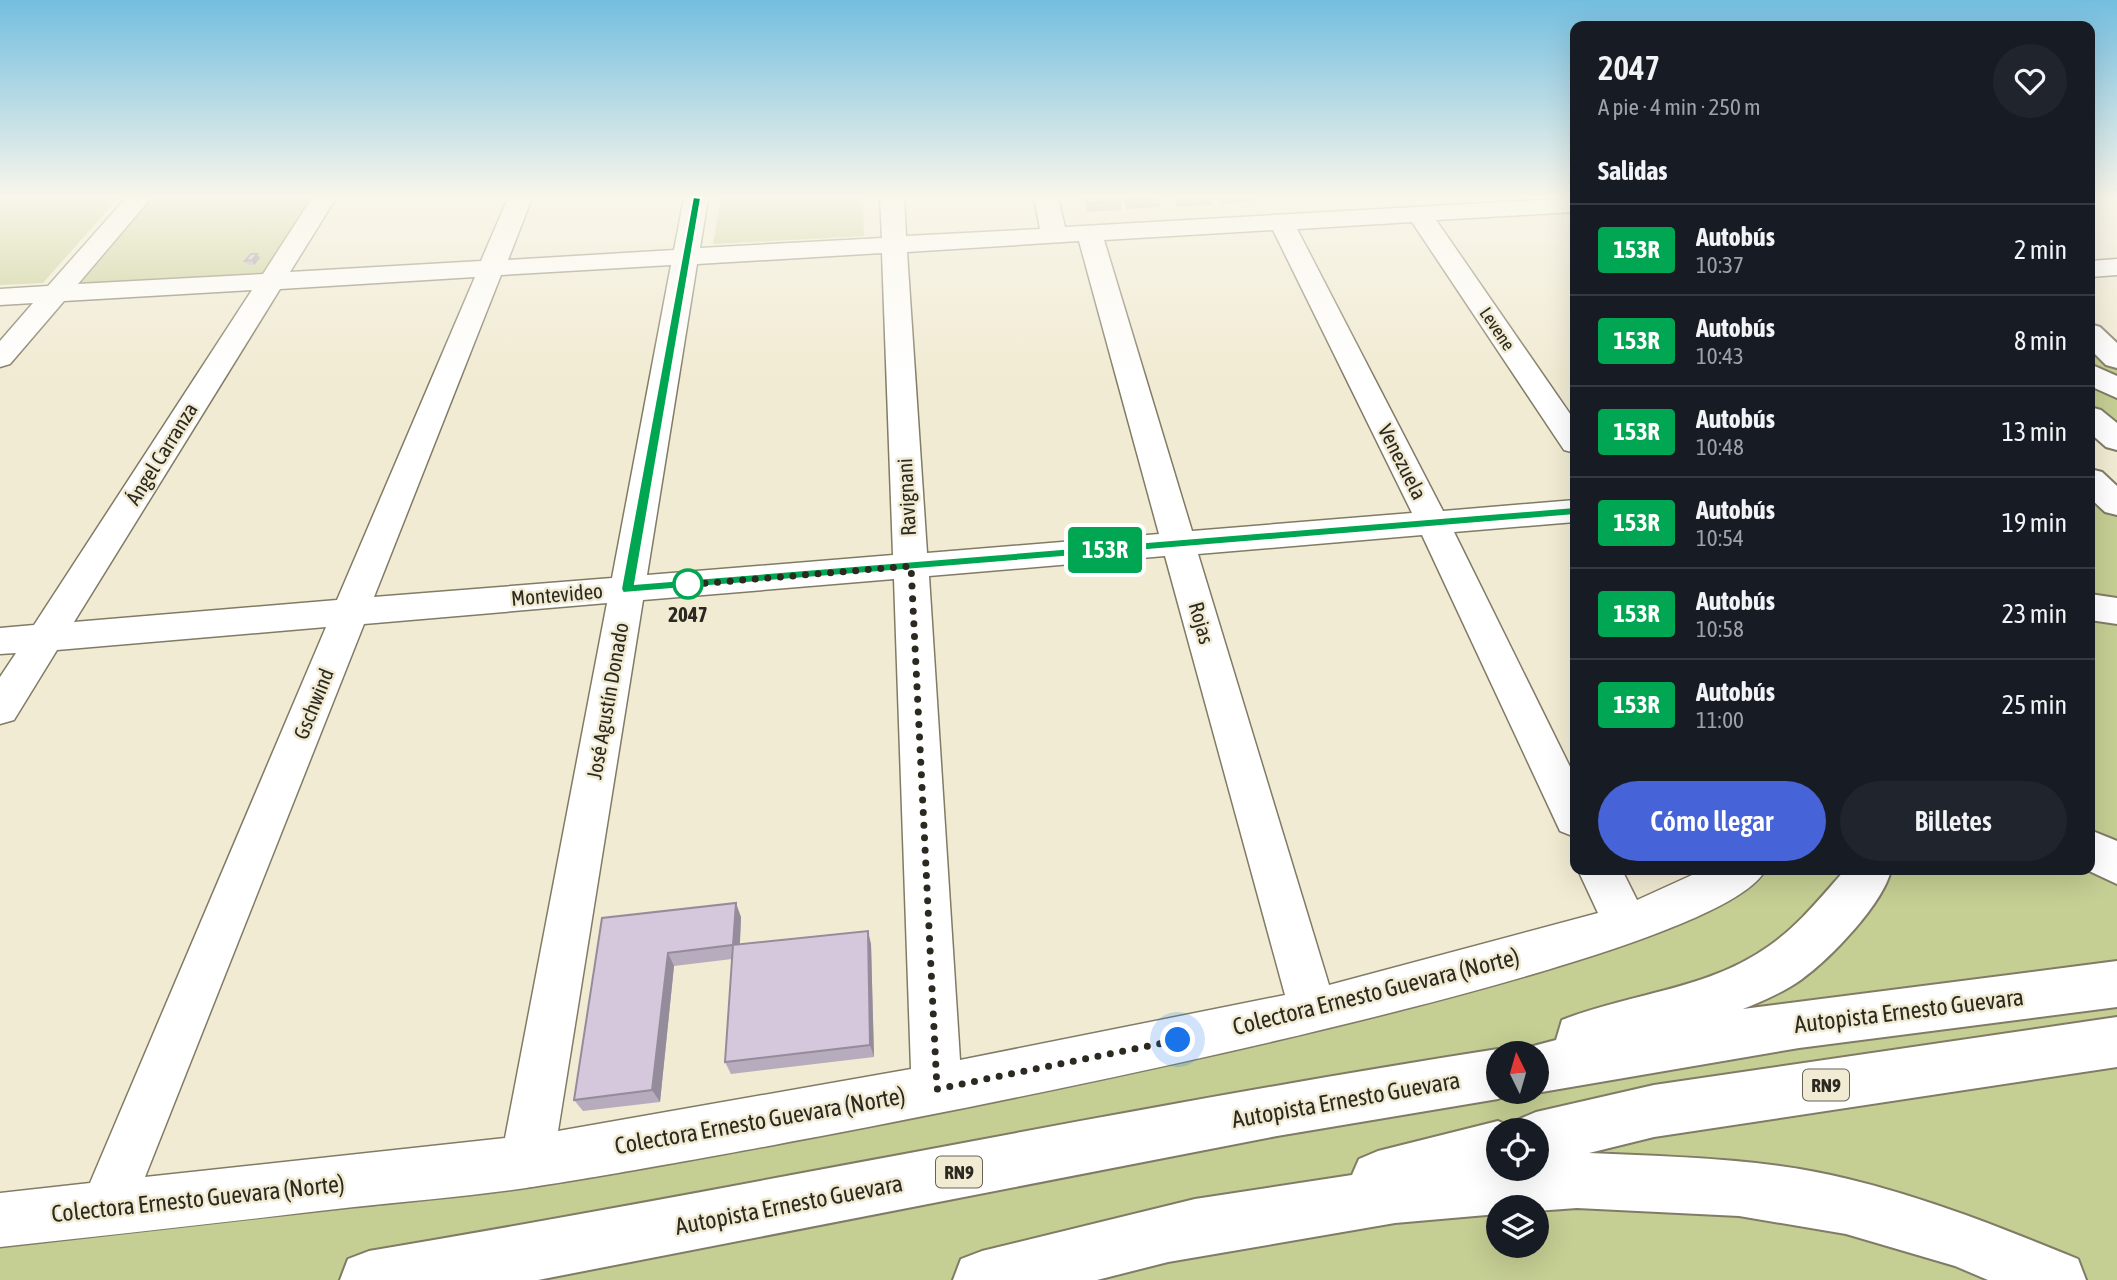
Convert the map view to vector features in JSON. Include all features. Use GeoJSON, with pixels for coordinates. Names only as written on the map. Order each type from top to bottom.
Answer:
{"type":"FeatureCollection","features":[{"type":"Feature","properties":{"kind":"main road"},"geometry":{"type":"LineString","coordinates":[[2095,325],[2117,342]]}},
{"type":"Feature","properties":{"kind":"main road"},"geometry":{"type":"LineString","coordinates":[[2095,338],[2117,359]]}},
{"type":"Feature","properties":{"kind":"main road"},"geometry":{"type":"LineString","coordinates":[[2095,376],[2117,389]]}},
{"type":"Feature","properties":{"kind":"main road"},"geometry":{"type":"LineString","coordinates":[[2095,421],[2117,440]]}},
{"type":"Feature","properties":{"kind":"main road"},"geometry":{"type":"LineString","coordinates":[[2095,484],[2117,504]]}},
{"type":"Feature","properties":{"kind":"main road"},"geometry":{"type":"LineString","coordinates":[[2095,608],[2117,611]]}},
{"type":"Feature","properties":{"kind":"main road"},"geometry":{"type":"LineString","coordinates":[[2095,852],[2117,864]]}},
{"type":"Feature","properties":{"kind":"main road"},"geometry":{"type":"LineString","coordinates":[[1549,1045],[1630,1025],[1707,999],[1778,968],[1825,924],[1867,875]]}},
{"type":"Feature","properties":{"kind":"main road","name":"Autopista Ernesto Guevara"},"geometry":{"type":"LineString","coordinates":[[1549,1066],[1799,1024],[2117,984]]}},
{"type":"Feature","properties":{"kind":"main road","name":"RN9"},"geometry":{"type":"LineString","coordinates":[[1549,1136],[1654,1111],[2117,1042]]}},
{"type":"Feature","properties":{"kind":"main road"},"geometry":{"type":"LineString","coordinates":[[1277,1110],[1486,1060]]}},
{"type":"Feature","properties":{"kind":"main road","name":"Autopista Ernesto Guevara"},"geometry":{"type":"LineString","coordinates":[[369,1280],[640,1234],[1277,1110],[1486,1076]]}},
{"type":"Feature","properties":{"kind":"main road"},"geometry":{"type":"LineString","coordinates":[[982,1280],[1486,1151]]}},
{"type":"Feature","properties":{"kind":"main road"},"geometry":{"type":"LineString","coordinates":[[1169,1234],[1395,1195],[1577,1180],[1740,1188],[1858,1209],[1957,1238],[2057,1280]]}},
{"type":"Feature","properties":{"kind":"street"},"geometry":{"type":"LineString","coordinates":[[0,358],[87,258]]}},
{"type":"Feature","properties":{"kind":"street","name":"Ángel Carranza"},"geometry":{"type":"LineString","coordinates":[[0,709],[286,258]]}},
{"type":"Feature","properties":{"kind":"street","name":"Gschwind"},"geometry":{"type":"LineString","coordinates":[[106,1209],[497,258]]}},
{"type":"Feature","properties":{"kind":"street"},"geometry":{"type":"LineString","coordinates":[[0,297],[673,258]]}},
{"type":"Feature","properties":{"kind":"street","name":"José Agustín Donado"},"geometry":{"type":"LineString","coordinates":[[527,1162],[686,258]]}},
{"type":"Feature","properties":{"kind":"street","name":"Ravignani"},"geometry":{"type":"LineString","coordinates":[[895,258],[937,1089]]}},
{"type":"Feature","properties":{"kind":"street","name":"Rojas"},"geometry":{"type":"LineString","coordinates":[[1080,258],[1178,544],[1312,1012]]}},
{"type":"Feature","properties":{"kind":"street","name":"Venezuela"},"geometry":{"type":"LineString","coordinates":[[1298,258],[1433,523],[1570,808]]}},
{"type":"Feature","properties":{"kind":"street","name":"Levene"},"geometry":{"type":"LineString","coordinates":[[1449,258],[1570,436]]}},
{"type":"Feature","properties":{"kind":"street"},"geometry":{"type":"LineString","coordinates":[[2095,268],[2117,267]]}},
{"type":"Feature","properties":{"kind":"street","name":"Montevideo"},"geometry":{"type":"LineString","coordinates":[[0,641],[1570,511]]}},
{"type":"Feature","properties":{"kind":"street"},"geometry":{"type":"LineString","coordinates":[[1602,875],[1627,926]]}},
{"type":"Feature","properties":{"kind":"street","name":"Colectora Ernesto Guevara (Norte)"},"geometry":{"type":"LineString","coordinates":[[0,1220],[527,1162],[937,1089],[1312,1012],[1627,926],[1699,894],[1734,875]]}},
{"type":"Feature","properties":{"kind":"green space"},"geometry":{"type":"Polygon","coordinates":[[[0,258],[65,258],[43,283],[0,285],[0,258]]]}},
{"type":"Feature","properties":{"kind":"green space"},"geometry":{"type":"Polygon","coordinates":[[[96,258],[278,258],[269,272],[256,278],[73,285],[96,258]]]}},
{"type":"Feature","properties":{"kind":"green space"},"geometry":{"type":"Polygon","coordinates":[[[2095,325],[2117,342],[2117,440],[2095,421],[2095,325]]]}},
{"type":"Feature","properties":{"kind":"green space"},"geometry":{"type":"Polygon","coordinates":[[[2095,484],[2117,504],[2117,1280],[0,1280],[0,1220],[937,1089],[1699,894],[1734,875],[2095,875],[2095,484]]]}},
{"type":"Feature","properties":{"kind":"building"},"geometry":{"type":"Polygon","coordinates":[[[736,903],[733,945],[668,953],[652,1090],[574,1100],[602,918],[736,903]]]}},
{"type":"Feature","properties":{"kind":"building"},"geometry":{"type":"Polygon","coordinates":[[[868,931],[870,1045],[725,1062],[733,945],[868,931]]]}},
{"type":"Feature","properties":{"kind":"bus line","name":"153R"},"geometry":{"type":"LineString","coordinates":[[685,258],[627,589],[1570,511]]}},
{"type":"Feature","properties":{"kind":"place","name":"2047"},"geometry":{"type":"Point","coordinates":[688,584]}},
{"type":"Feature","properties":{"kind":"route"},"geometry":{"type":"LineString","coordinates":[[688,584],[684,585],[911,566],[937,1089],[1178,1040]]}}]}
